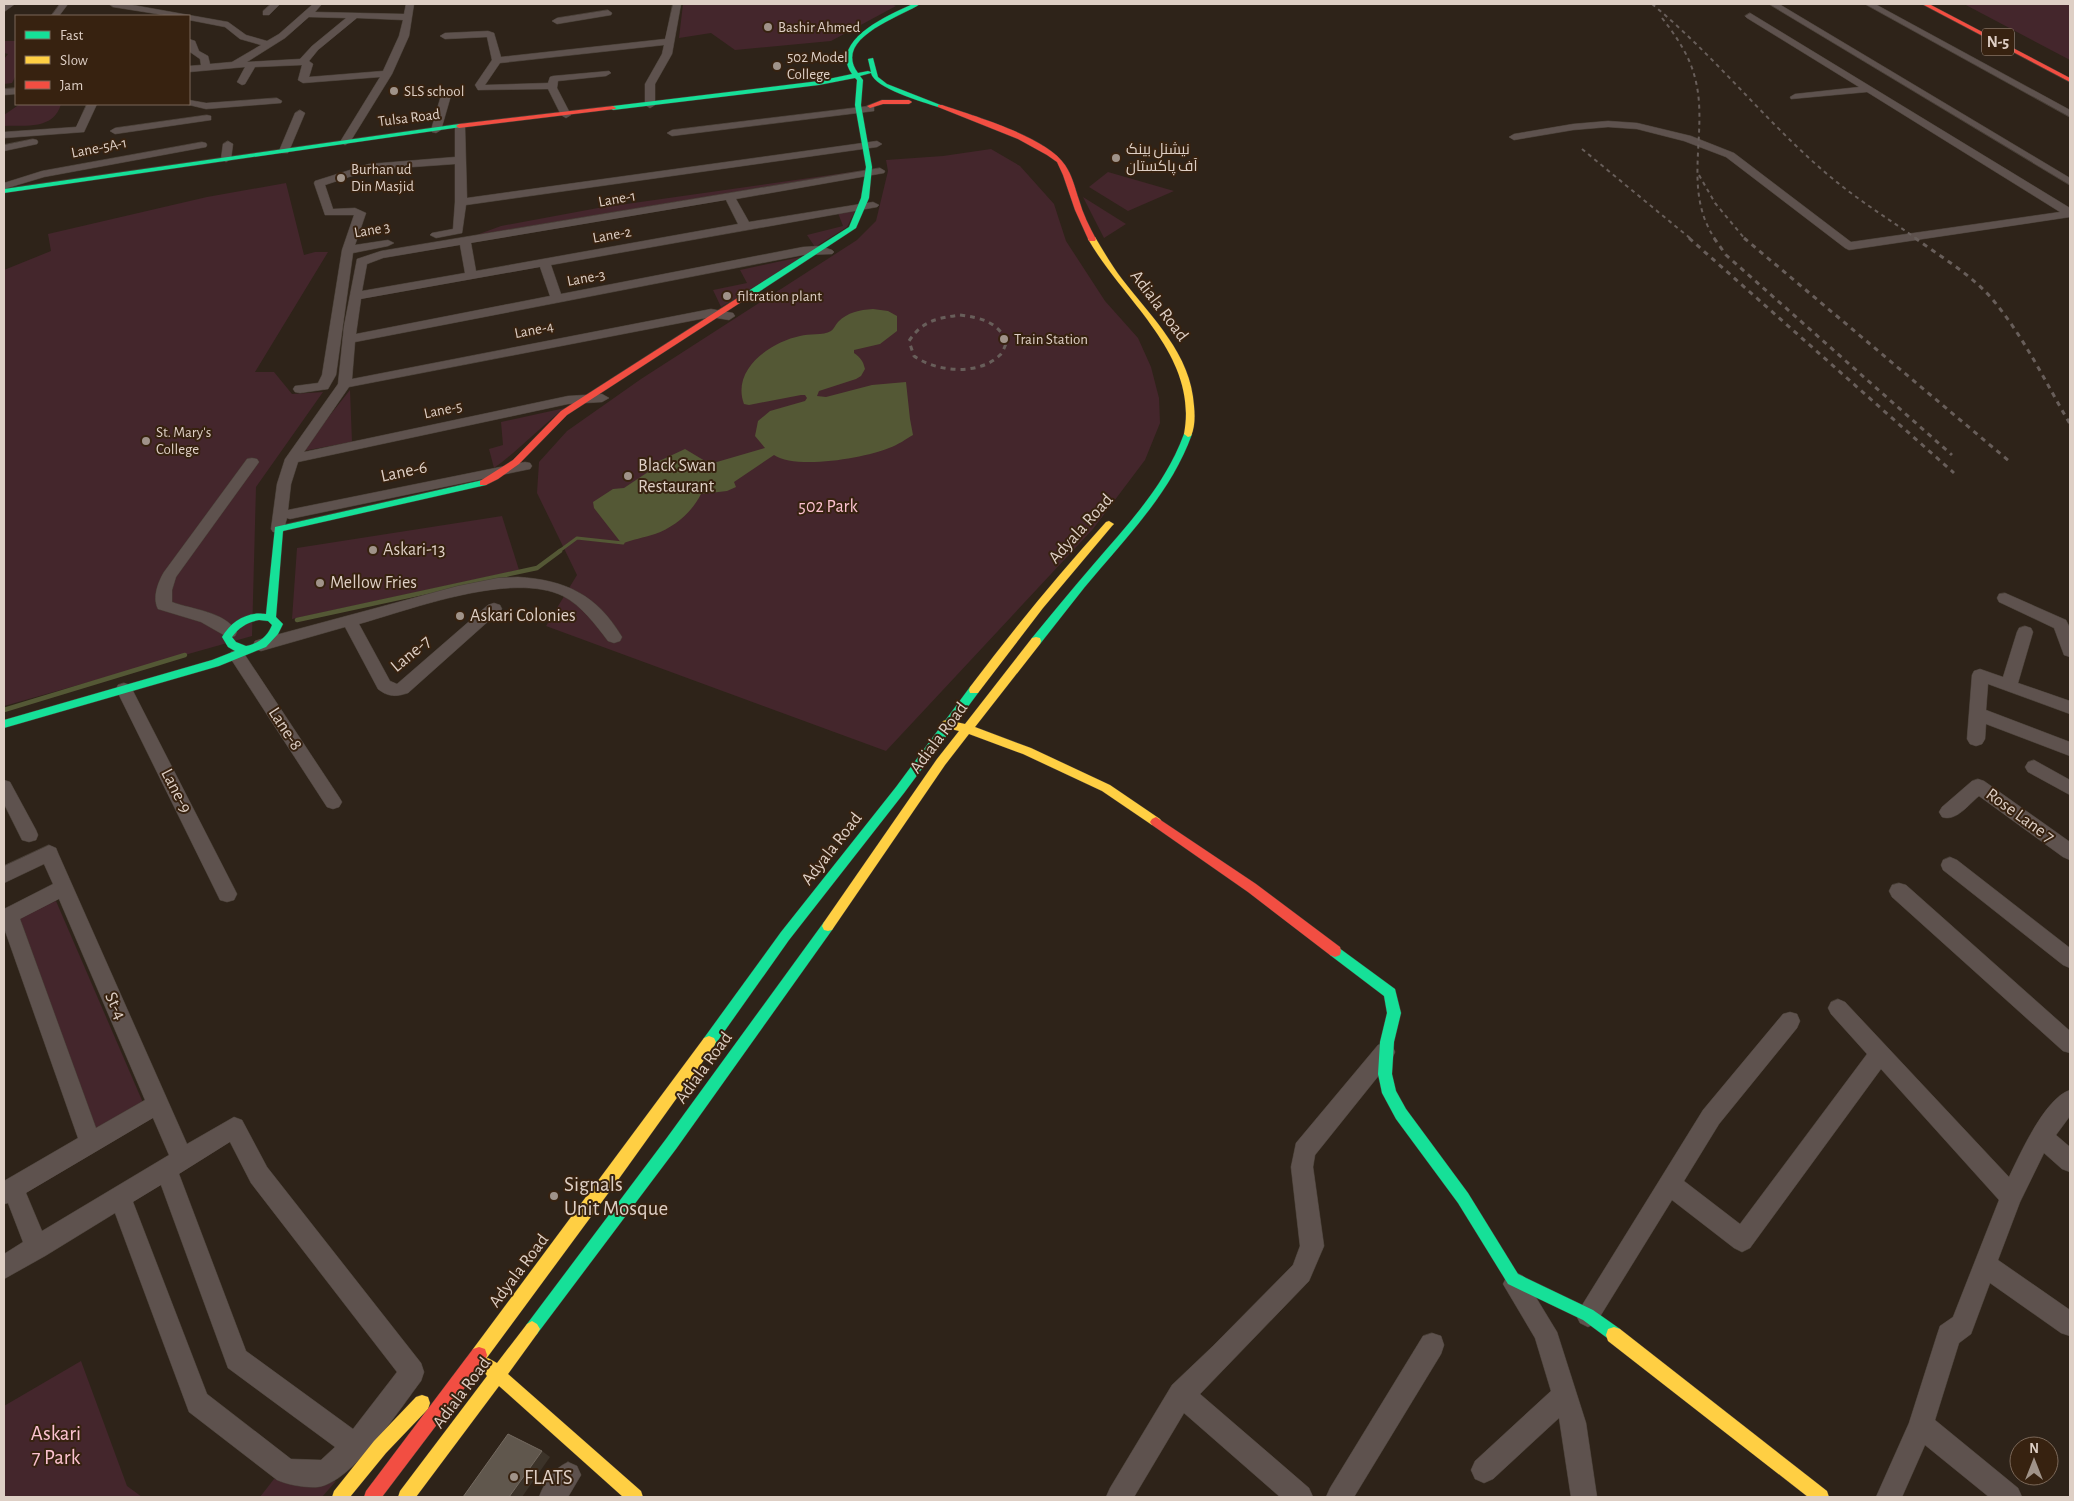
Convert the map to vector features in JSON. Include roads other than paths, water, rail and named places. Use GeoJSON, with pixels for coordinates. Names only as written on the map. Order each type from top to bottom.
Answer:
{"type":"FeatureCollection","features":[{"type":"Feature","properties":{"kind":"main road","name":"N-5"},"geometry":{"type":"LineString","coordinates":[[1925,4],[2070,80]]}},
{"type":"Feature","properties":{"kind":"main road","name":"N-5"},"geometry":{"type":"LineString","coordinates":[[1950,4],[2070,68]]}},
{"type":"Feature","properties":{"kind":"main road"},"geometry":{"type":"LineString","coordinates":[[278,533],[497,478],[510,469],[548,427],[564,413],[595,398],[824,251],[852,228],[869,205],[875,171],[873,138],[866,108],[866,79],[874,43],[878,36],[897,21],[922,6]]}},
{"type":"Feature","properties":{"kind":"main road"},"geometry":{"type":"LineString","coordinates":[[922,6],[882,21],[866,32],[854,44],[848,56],[849,65],[866,79],[909,102],[999,140]]}},
{"type":"Feature","properties":{"kind":"main road","name":"Tulsa Road"},"geometry":{"type":"LineString","coordinates":[[819,83],[849,65]]}},
{"type":"Feature","properties":{"kind":"main road","name":"Tulsa Road"},"geometry":{"type":"LineString","coordinates":[[4,191],[436,130],[819,83],[866,79]]}},
{"type":"Feature","properties":{"kind":"main road","name":"Adiala Road"},"geometry":{"type":"LineString","coordinates":[[406,1497],[671,1144],[841,907],[941,762],[1087,577],[1159,493],[1185,446],[1192,422],[1189,392],[1173,350],[1112,272],[1096,247],[1076,202],[1071,185],[1059,161],[1039,147],[1008,132],[866,79]]}},
{"type":"Feature","properties":{"kind":"main road"},"geometry":{"type":"LineString","coordinates":[[866,108],[882,102],[909,102]]}},
{"type":"Feature","properties":{"kind":"main road"},"geometry":{"type":"LineString","coordinates":[[866,108],[873,138]]}},
{"type":"Feature","properties":{"kind":"main road"},"geometry":{"type":"LineString","coordinates":[[1065,205],[1084,248]]}},
{"type":"Feature","properties":{"kind":"main road"},"geometry":{"type":"LineString","coordinates":[[1094,266],[1105,282]]}},
{"type":"Feature","properties":{"kind":"main road"},"geometry":{"type":"LineString","coordinates":[[1118,298],[1135,319]]}},
{"type":"Feature","properties":{"kind":"main road"},"geometry":{"type":"LineString","coordinates":[[278,533],[489,489],[512,477],[525,466],[561,428],[595,398]]}},
{"type":"Feature","properties":{"kind":"main road","name":"Adyala Road"},"geometry":{"type":"LineString","coordinates":[[372,1497],[614,1176],[786,936],[900,790],[947,724],[1020,628],[1070,567],[1120,512]]}},
{"type":"Feature","properties":{"kind":"main road"},"geometry":{"type":"LineString","coordinates":[[4,724],[237,656],[257,647],[274,625],[273,596],[278,533]]}},
{"type":"Feature","properties":{"kind":"main road"},"geometry":{"type":"LineString","coordinates":[[232,613],[245,610],[273,596]]}},
{"type":"Feature","properties":{"kind":"main road"},"geometry":{"type":"LineString","coordinates":[[185,671],[223,640],[238,623],[252,617],[274,625]]}},
{"type":"Feature","properties":{"kind":"main road"},"geometry":{"type":"LineString","coordinates":[[223,640],[234,648],[246,649],[257,647]]}},
{"type":"Feature","properties":{"kind":"main road"},"geometry":{"type":"LineString","coordinates":[[947,724],[968,729],[1027,751],[1106,788],[1252,888],[1390,993],[1394,1013],[1387,1049],[1385,1074],[1389,1093],[1401,1114],[1463,1198],[1513,1279],[1588,1315],[1818,1496]]}},
{"type":"Feature","properties":{"kind":"main road"},"geometry":{"type":"LineString","coordinates":[[340,1497],[380,1447],[437,1388],[477,1357],[635,1497]]}},
{"type":"Feature","properties":{"kind":"main road"},"geometry":{"type":"LineString","coordinates":[[491,1403],[497,1390],[498,1374]]}},
{"type":"Feature","properties":{"kind":"street"},"geometry":{"type":"LineString","coordinates":[[4,9],[11,4]]}},
{"type":"Feature","properties":{"kind":"street"},"geometry":{"type":"LineString","coordinates":[[56,15],[64,4]]}},
{"type":"Feature","properties":{"kind":"street"},"geometry":{"type":"LineString","coordinates":[[266,13],[276,4]]}},
{"type":"Feature","properties":{"kind":"street"},"geometry":{"type":"LineString","coordinates":[[236,65],[282,36],[318,4]]}},
{"type":"Feature","properties":{"kind":"street"},"geometry":{"type":"LineString","coordinates":[[345,142],[387,74],[404,36],[406,17],[410,4]]}},
{"type":"Feature","properties":{"kind":"street"},"geometry":{"type":"LineString","coordinates":[[650,104],[650,84],[667,54],[677,4]]}},
{"type":"Feature","properties":{"kind":"street"},"geometry":{"type":"LineString","coordinates":[[1772,4],[2068,178]]}},
{"type":"Feature","properties":{"kind":"street"},"geometry":{"type":"LineString","coordinates":[[1869,4],[2070,114]]}},
{"type":"Feature","properties":{"kind":"street"},"geometry":{"type":"LineString","coordinates":[[113,9],[130,6],[179,15]]}},
{"type":"Feature","properties":{"kind":"street"},"geometry":{"type":"LineString","coordinates":[[557,21],[608,8],[609,25]]}},
{"type":"Feature","properties":{"kind":"street"},"geometry":{"type":"LineString","coordinates":[[306,14],[406,17]]}},
{"type":"Feature","properties":{"kind":"street"},"geometry":{"type":"LineString","coordinates":[[303,62],[315,48],[355,15]]}},
{"type":"Feature","properties":{"kind":"street"},"geometry":{"type":"LineString","coordinates":[[1750,16],[2069,215]]}},
{"type":"Feature","properties":{"kind":"street"},"geometry":{"type":"LineString","coordinates":[[190,17],[228,25],[244,37],[268,44]]}},
{"type":"Feature","properties":{"kind":"street"},"geometry":{"type":"LineString","coordinates":[[445,36],[491,35],[497,60],[480,85],[481,88],[552,86]]}},
{"type":"Feature","properties":{"kind":"street"},"geometry":{"type":"LineString","coordinates":[[190,42],[195,52],[205,58],[206,67]]}},
{"type":"Feature","properties":{"kind":"street"},"geometry":{"type":"LineString","coordinates":[[497,60],[668,42]]}},
{"type":"Feature","properties":{"kind":"street"},"geometry":{"type":"LineString","coordinates":[[190,69],[303,62],[308,64],[303,80],[387,74]]}},
{"type":"Feature","properties":{"kind":"street"},"geometry":{"type":"LineString","coordinates":[[242,82],[252,64]]}},
{"type":"Feature","properties":{"kind":"street"},"geometry":{"type":"LineString","coordinates":[[566,115],[552,86],[553,79],[606,73]]}},
{"type":"Feature","properties":{"kind":"street"},"geometry":{"type":"LineString","coordinates":[[1795,98],[1868,88]]}},
{"type":"Feature","properties":{"kind":"street"},"geometry":{"type":"LineString","coordinates":[[436,130],[447,92]]}},
{"type":"Feature","properties":{"kind":"street"},"geometry":{"type":"LineString","coordinates":[[190,103],[206,106],[277,101]]}},
{"type":"Feature","properties":{"kind":"street"},"geometry":{"type":"LineString","coordinates":[[4,148],[80,130],[92,105]]}},
{"type":"Feature","properties":{"kind":"street"},"geometry":{"type":"LineString","coordinates":[[202,163],[207,118],[206,106]]}},
{"type":"Feature","properties":{"kind":"street"},"geometry":{"type":"LineString","coordinates":[[672,133],[866,108]]}},
{"type":"Feature","properties":{"kind":"street"},"geometry":{"type":"LineString","coordinates":[[284,151],[300,114]]}},
{"type":"Feature","properties":{"kind":"street"},"geometry":{"type":"LineString","coordinates":[[115,132],[207,118]]}},
{"type":"Feature","properties":{"kind":"street"},"geometry":{"type":"LineString","coordinates":[[1514,137],[1610,124],[1671,134],[1718,149],[1730,155],[1849,246],[2069,215]]}},
{"type":"Feature","properties":{"kind":"street","name":"Lane 3"},"geometry":{"type":"LineString","coordinates":[[300,389],[324,386],[329,375],[348,250],[458,231],[462,202],[460,127]]}},
{"type":"Feature","properties":{"kind":"street"},"geometry":{"type":"LineString","coordinates":[[4,135],[80,130]]}},
{"type":"Feature","properties":{"kind":"street","name":"Lane-5A-1"},"geometry":{"type":"LineString","coordinates":[[4,186],[42,174],[204,138]]}},
{"type":"Feature","properties":{"kind":"street"},"geometry":{"type":"LineString","coordinates":[[462,202],[873,138]]}},
{"type":"Feature","properties":{"kind":"street"},"geometry":{"type":"LineString","coordinates":[[226,160],[228,144]]}},
{"type":"Feature","properties":{"kind":"street"},"geometry":{"type":"LineString","coordinates":[[348,250],[359,212],[329,213],[319,183],[369,167],[461,160]]}},
{"type":"Feature","properties":{"kind":"street","name":"Lane-1"},"geometry":{"type":"LineString","coordinates":[[357,296],[361,262],[381,255],[875,171]]}},
{"type":"Feature","properties":{"kind":"street"},"geometry":{"type":"LineString","coordinates":[[729,195],[745,226]]}},
{"type":"Feature","properties":{"kind":"street","name":"Lane-2"},"geometry":{"type":"LineString","coordinates":[[357,296],[869,205]]}},
{"type":"Feature","properties":{"kind":"street"},"geometry":{"type":"LineString","coordinates":[[465,241],[471,275]]}},
{"type":"Feature","properties":{"kind":"street","name":"Lane-3"},"geometry":{"type":"LineString","coordinates":[[350,339],[803,251],[824,251]]}},
{"type":"Feature","properties":{"kind":"street"},"geometry":{"type":"LineString","coordinates":[[544,262],[557,300]]}},
{"type":"Feature","properties":{"kind":"street"},"geometry":{"type":"LineString","coordinates":[[278,533],[284,482],[292,459],[345,384],[357,296]]}},
{"type":"Feature","properties":{"kind":"street","name":"Lane-4"},"geometry":{"type":"LineString","coordinates":[[345,384],[702,314],[724,315]]}},
{"type":"Feature","properties":{"kind":"street","name":"Lane-5"},"geometry":{"type":"LineString","coordinates":[[292,459],[595,398]]}},
{"type":"Feature","properties":{"kind":"street"},"geometry":{"type":"LineString","coordinates":[[252,462],[169,576],[164,590],[164,605],[178,612],[204,616],[252,617]]}},
{"type":"Feature","properties":{"kind":"street","name":"Lane-6"},"geometry":{"type":"LineString","coordinates":[[290,514],[525,466]]}},
{"type":"Feature","properties":{"kind":"street"},"geometry":{"type":"LineString","coordinates":[[257,647],[349,620],[476,588],[507,583],[533,583],[558,588],[578,597],[594,610],[614,637]]}},
{"type":"Feature","properties":{"kind":"street"},"geometry":{"type":"LineString","coordinates":[[2005,598],[2060,624],[2066,633],[2070,651]]}},
{"type":"Feature","properties":{"kind":"street","name":"Lane-7"},"geometry":{"type":"LineString","coordinates":[[349,620],[384,684],[390,690],[396,690],[402,689],[494,609]]}},
{"type":"Feature","properties":{"kind":"street"},"geometry":{"type":"LineString","coordinates":[[204,616],[217,622],[223,640]]}},
{"type":"Feature","properties":{"kind":"street"},"geometry":{"type":"LineString","coordinates":[[274,625],[326,626]]}},
{"type":"Feature","properties":{"kind":"street"},"geometry":{"type":"LineString","coordinates":[[2009,686],[2025,632]]}},
{"type":"Feature","properties":{"kind":"street","name":"Lane-8"},"geometry":{"type":"LineString","coordinates":[[237,656],[333,802]]}},
{"type":"Feature","properties":{"kind":"street"},"geometry":{"type":"LineString","coordinates":[[1976,739],[1980,675],[2070,708]]}},
{"type":"Feature","properties":{"kind":"street","name":"Lane-9"},"geometry":{"type":"LineString","coordinates":[[124,689],[228,894]]}},
{"type":"Feature","properties":{"kind":"street"},"geometry":{"type":"LineString","coordinates":[[1978,714],[2070,749]]}},
{"type":"Feature","properties":{"kind":"street"},"geometry":{"type":"LineString","coordinates":[[2034,768],[2070,788]]}},
{"type":"Feature","properties":{"kind":"street","name":"Rose Lane 7"},"geometry":{"type":"LineString","coordinates":[[1948,812],[1978,786],[2070,852]]}},
{"type":"Feature","properties":{"kind":"street"},"geometry":{"type":"LineString","coordinates":[[4,787],[29,835]]}},
{"type":"Feature","properties":{"kind":"street","name":"St-4"},"geometry":{"type":"LineString","coordinates":[[4,875],[49,853],[158,1104],[174,1164],[237,1359],[355,1446]]}},
{"type":"Feature","properties":{"kind":"street"},"geometry":{"type":"LineString","coordinates":[[1950,865],[2070,959]]}},
{"type":"Feature","properties":{"kind":"street"},"geometry":{"type":"LineString","coordinates":[[63,888],[6,916],[91,1143]]}},
{"type":"Feature","properties":{"kind":"street"},"geometry":{"type":"LineString","coordinates":[[1899,891],[2070,1044]]}},
{"type":"Feature","properties":{"kind":"street"},"geometry":{"type":"LineString","coordinates":[[1838,1008],[1964,1143],[2011,1197]]}},
{"type":"Feature","properties":{"kind":"street"},"geometry":{"type":"LineString","coordinates":[[1588,1315],[1711,1117],[1790,1021]]}},
{"type":"Feature","properties":{"kind":"street"},"geometry":{"type":"LineString","coordinates":[[1119,1497],[1131,1481],[1181,1394],[1222,1355],[1301,1273],[1312,1246],[1302,1167],[1304,1152],[1387,1049]]}},
{"type":"Feature","properties":{"kind":"street"},"geometry":{"type":"LineString","coordinates":[[1669,1184],[1742,1240],[1880,1053]]}},
{"type":"Feature","properties":{"kind":"street"},"geometry":{"type":"LineString","coordinates":[[1888,1497],[1921,1425],[1949,1335],[1962,1325],[2011,1197],[2041,1136],[2070,1100]]}},
{"type":"Feature","properties":{"kind":"street"},"geometry":{"type":"LineString","coordinates":[[37,1248],[8,1191],[158,1104]]}},
{"type":"Feature","properties":{"kind":"street"},"geometry":{"type":"LineString","coordinates":[[4,1268],[37,1248],[120,1197],[174,1164],[234,1128],[259,1175],[412,1372],[355,1446],[330,1469],[319,1474],[286,1471],[198,1404],[120,1197]]}},
{"type":"Feature","properties":{"kind":"street"},"geometry":{"type":"LineString","coordinates":[[2041,1136],[2070,1161]]}},
{"type":"Feature","properties":{"kind":"street"},"geometry":{"type":"LineString","coordinates":[[1985,1265],[2070,1324]]}},
{"type":"Feature","properties":{"kind":"street"},"geometry":{"type":"LineString","coordinates":[[1513,1279],[1545,1332],[1572,1423],[1584,1497]]}},
{"type":"Feature","properties":{"kind":"street"},"geometry":{"type":"LineString","coordinates":[[1338,1497],[1432,1345]]}},
{"type":"Feature","properties":{"kind":"street"},"geometry":{"type":"LineString","coordinates":[[1181,1394],[1300,1497]]}},
{"type":"Feature","properties":{"kind":"street"},"geometry":{"type":"LineString","coordinates":[[1484,1470],[1564,1396]]}},
{"type":"Feature","properties":{"kind":"street"},"geometry":{"type":"LineString","coordinates":[[1921,1425],[2009,1497]]}},
{"type":"Feature","properties":{"kind":"street"},"geometry":{"type":"LineString","coordinates":[[552,1497],[568,1475]]}},
{"type":"Feature","properties":{"kind":"waterway"},"geometry":{"type":"LineString","coordinates":[[558,552],[577,538],[623,543]]}},
{"type":"Feature","properties":{"kind":"waterway"},"geometry":{"type":"LineString","coordinates":[[297,620],[537,568],[560,551]]}},
{"type":"Feature","properties":{"kind":"waterway"},"geometry":{"type":"LineString","coordinates":[[4,710],[185,655]]}},
{"type":"Feature","properties":{"kind":"railway"},"geometry":{"type":"LineString","coordinates":[[1652,4],[1697,45],[1804,154],[1860,200],[1917,239]]}},
{"type":"Feature","properties":{"kind":"railway"},"geometry":{"type":"LineString","coordinates":[[1662,18],[1683,48],[1694,73],[1699,102],[1698,182],[1700,201],[1705,220],[1715,239]]}},
{"type":"Feature","properties":{"kind":"railway"},"geometry":{"type":"LineString","coordinates":[[1582,149],[1691,239]]}},
{"type":"Feature","properties":{"kind":"railway"},"geometry":{"type":"LineString","coordinates":[[1699,175],[1715,203],[1745,238]]}},
{"type":"Feature","properties":{"kind":"railway"},"geometry":{"type":"LineString","coordinates":[[1689,238],[1954,473]]}},
{"type":"Feature","properties":{"kind":"railway"},"geometry":{"type":"LineString","coordinates":[[1714,238],[1726,255],[1952,455]]}},
{"type":"Feature","properties":{"kind":"railway"},"geometry":{"type":"LineString","coordinates":[[1745,238],[2009,461]]}},
{"type":"Feature","properties":{"kind":"railway"},"geometry":{"type":"LineString","coordinates":[[1915,238],[1966,274],[1993,300],[2025,345],[2070,424]]}},
{"type":"Feature","properties":{"kind":"railway"},"geometry":{"type":"LineString","coordinates":[[960,315],[981,319],[998,329],[1007,341],[1000,355],[991,362],[969,369],[934,366],[914,356],[909,341],[919,329],[937,319],[960,315]]}},
{"type":"Feature","properties":{"kind":"place","name":"Bashir Ahmed"},"geometry":{"type":"Point","coordinates":[768,27]}},
{"type":"Feature","properties":{"kind":"place","name":"502 Model College"},"geometry":{"type":"Point","coordinates":[777,66]}},
{"type":"Feature","properties":{"kind":"place","name":"SLS school"},"geometry":{"type":"Point","coordinates":[394,91]}},
{"type":"Feature","properties":{"kind":"place","name":"نیشنل بینک آف پاکستان"},"geometry":{"type":"Point","coordinates":[1116,158]}},
{"type":"Feature","properties":{"kind":"place","name":"Burhan ud Din Masjid"},"geometry":{"type":"Point","coordinates":[341,178]}},
{"type":"Feature","properties":{"kind":"place","name":"filtration plant"},"geometry":{"type":"Point","coordinates":[727,296]}},
{"type":"Feature","properties":{"kind":"place","name":"Train Station"},"geometry":{"type":"Point","coordinates":[1004,339]}},
{"type":"Feature","properties":{"kind":"place","name":"St. Mary's College"},"geometry":{"type":"Point","coordinates":[146,441]}},
{"type":"Feature","properties":{"kind":"place","name":"Black Swan Restaurant"},"geometry":{"type":"Point","coordinates":[628,476]}},
{"type":"Feature","properties":{"kind":"place","name":"Askari-13"},"geometry":{"type":"Point","coordinates":[373,550]}},
{"type":"Feature","properties":{"kind":"place","name":"Mellow Fries"},"geometry":{"type":"Point","coordinates":[320,583]}},
{"type":"Feature","properties":{"kind":"place","name":"Askari Colonies"},"geometry":{"type":"Point","coordinates":[460,616]}},
{"type":"Feature","properties":{"kind":"place","name":"Signals Unit Mosque"},"geometry":{"type":"Point","coordinates":[554,1196]}},
{"type":"Feature","properties":{"kind":"place","name":"FLATS"},"geometry":{"type":"Point","coordinates":[514,1477]}},
{"type":"Feature","properties":{"kind":"park label","name":"502 Park"},"geometry":{"type":"Point","coordinates":[828,507]}},
{"type":"Feature","properties":{"kind":"park label","name":"Askari 7 Park"},"geometry":{"type":"Point","coordinates":[56,1445]}}]}
